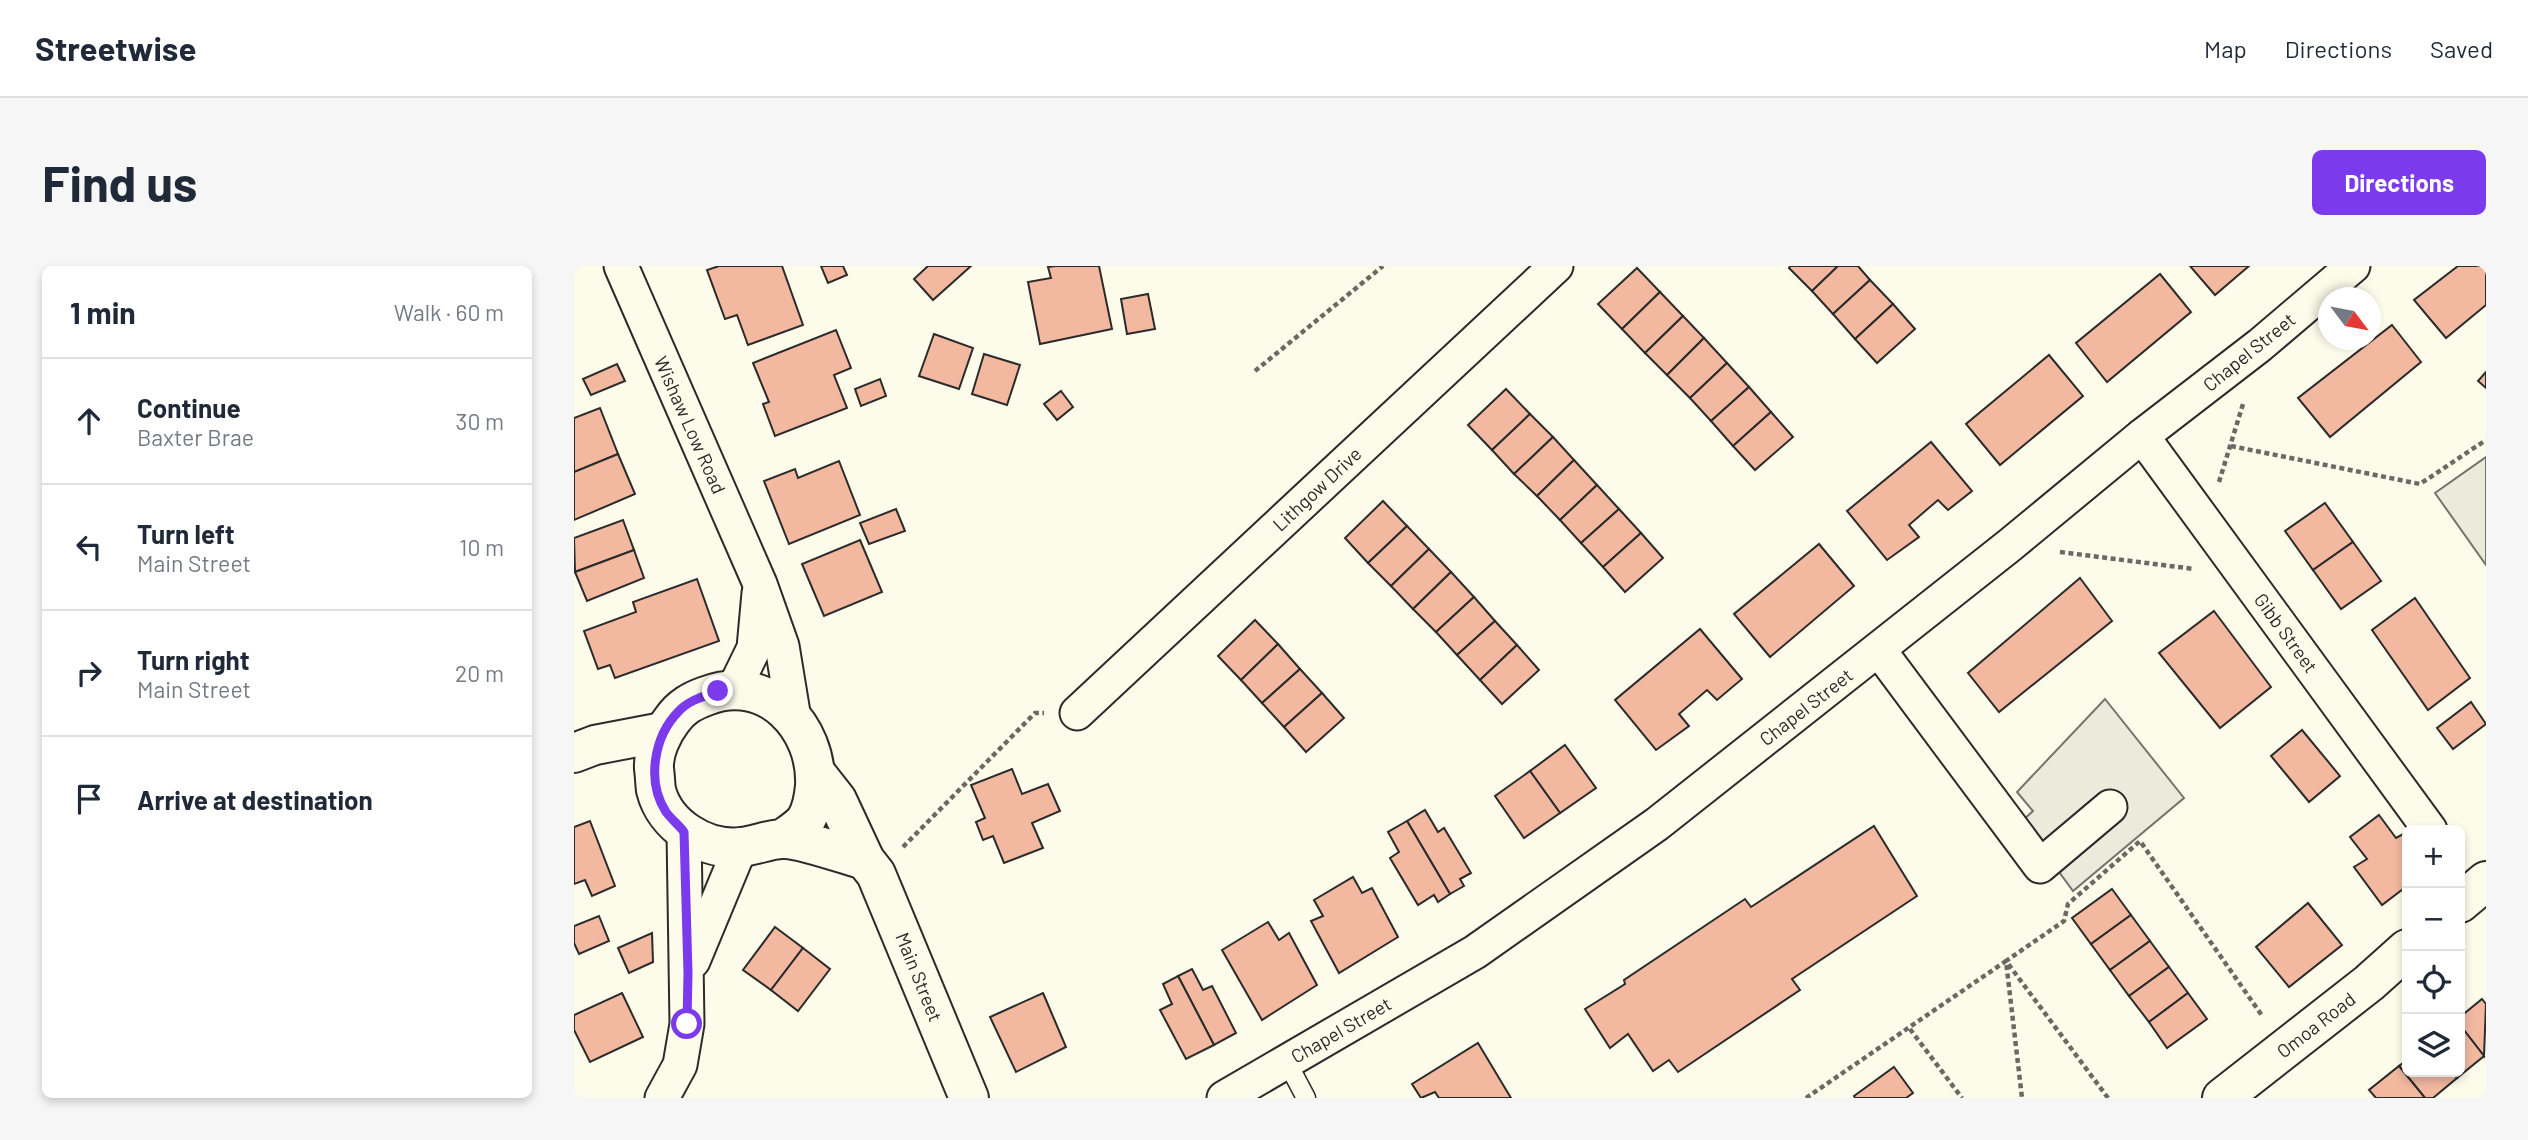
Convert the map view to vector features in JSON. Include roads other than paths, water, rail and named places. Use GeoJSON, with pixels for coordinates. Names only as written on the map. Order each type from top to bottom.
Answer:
{"type":"FeatureCollection","features":[{"type":"Feature","properties":{"kind":"street","name":"Wishaw Low Road"},"geometry":{"type":"LineString","coordinates":[[621,266],[760,584],[782,646],[794,719]]}},
{"type":"Feature","properties":{"kind":"street","name":"Lithgow Drive"},"geometry":{"type":"LineString","coordinates":[[1077,713],[1556,266]]}},
{"type":"Feature","properties":{"kind":"street","name":"Chapel Street"},"geometry":{"type":"LineString","coordinates":[[1224,1098],[1486,944],[1657,824],[2010,545],[2353,266]]}},
{"type":"Feature","properties":{"kind":"street","name":"Gibb Street"},"geometry":{"type":"LineString","coordinates":[[2141,436],[2426,825]]}},
{"type":"Feature","properties":{"kind":"street","name":"Wishaw Low Road"},"geometry":{"type":"LineString","coordinates":[[734,690],[754,648],[760,584]]}},
{"type":"Feature","properties":{"kind":"street"},"geometry":{"type":"LineString","coordinates":[[1879,650],[2040,866],[2110,807]]}},
{"type":"Feature","properties":{"kind":"street","name":"Main Street"},"geometry":{"type":"LineString","coordinates":[[656,790],[654,763],[663,732],[680,710],[692,701],[718,691],[734,690],[761,695],[773,701],[794,719],[809,744],[816,772],[814,796],[805,820],[785,838]]}},
{"type":"Feature","properties":{"kind":"street"},"geometry":{"type":"LineString","coordinates":[[585,749],[663,732]]}},
{"type":"Feature","properties":{"kind":"street"},"geometry":{"type":"LineString","coordinates":[[585,749],[656,790],[666,812],[684,832],[712,846],[740,848],[785,838],[870,867]]}},
{"type":"Feature","properties":{"kind":"street","name":"Main Street"},"geometry":{"type":"LineString","coordinates":[[816,772],[837,800],[870,867],[969,1098]]}},
{"type":"Feature","properties":{"kind":"street"},"geometry":{"type":"LineString","coordinates":[[662,1098],[680,1065],[687,1024],[684,832]]}},
{"type":"Feature","properties":{"kind":"street"},"geometry":{"type":"LineString","coordinates":[[688,973],[740,848]]}},
{"type":"Feature","properties":{"kind":"street","name":"Omoa Road"},"geometry":{"type":"LineString","coordinates":[[2221,1098],[2286,1049],[2405,951]]}},
{"type":"Feature","properties":{"kind":"lane"},"geometry":{"type":"LineString","coordinates":[[1287,1062],[1307,1098]]}}]}
